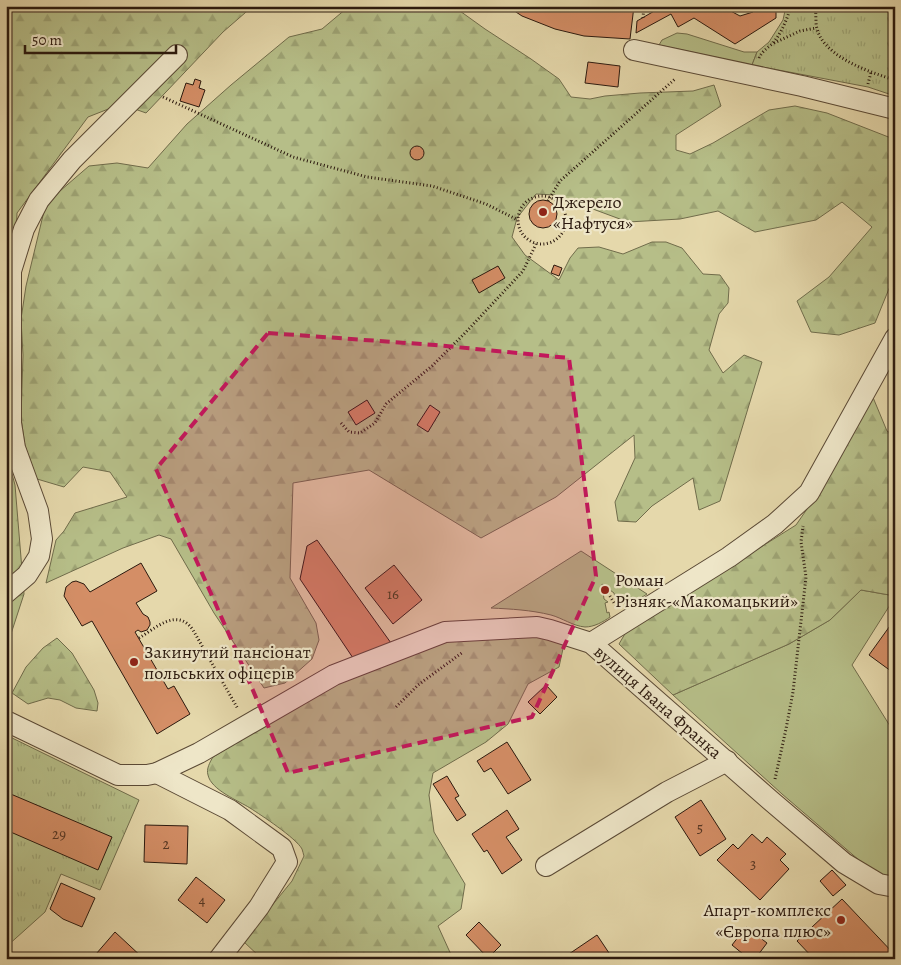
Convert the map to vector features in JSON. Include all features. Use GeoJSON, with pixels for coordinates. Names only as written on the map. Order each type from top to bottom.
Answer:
{"type":"FeatureCollection","features":[{"type":"Feature","properties":{"kind":"street"},"geometry":{"type":"LineString","coordinates":[[634,50],[802,86],[895,109]]}},
{"type":"Feature","properties":{"kind":"street"},"geometry":{"type":"LineString","coordinates":[[6,593],[27,575],[39,556],[42,539],[38,511],[15,448],[11,423],[11,272],[24,229],[39,200],[72,160],[177,55]]}},
{"type":"Feature","properties":{"kind":"street"},"geometry":{"type":"LineString","coordinates":[[591,643],[729,557],[775,524],[809,493],[895,338]]}},
{"type":"Feature","properties":{"kind":"street","name":"вулиця Івана Франка"},"geometry":{"type":"LineString","coordinates":[[6,721],[118,774],[141,776],[157,773],[200,753],[334,675],[445,632],[537,627],[591,643],[844,863],[879,884],[895,888]]}},
{"type":"Feature","properties":{"kind":"street"},"geometry":{"type":"LineString","coordinates":[[546,866],[667,792],[727,761]]}},
{"type":"Feature","properties":{"kind":"street"},"geometry":{"type":"LineString","coordinates":[[157,773],[230,810],[282,848],[288,862],[259,907],[220,959]]}},
{"type":"Feature","properties":{"kind":"path"},"geometry":{"type":"LineString","coordinates":[[643,18],[644,6]]}},
{"type":"Feature","properties":{"kind":"path"},"geometry":{"type":"LineString","coordinates":[[760,55],[773,43],[787,20],[791,6]]}},
{"type":"Feature","properties":{"kind":"path"},"geometry":{"type":"LineString","coordinates":[[817,6],[816,28],[824,42],[856,66],[895,80]]}},
{"type":"Feature","properties":{"kind":"path"},"geometry":{"type":"LineString","coordinates":[[773,43],[800,31],[816,28]]}},
{"type":"Feature","properties":{"kind":"path"},"geometry":{"type":"LineString","coordinates":[[550,199],[560,181],[672,81]]}},
{"type":"Feature","properties":{"kind":"path"},"geometry":{"type":"LineString","coordinates":[[144,88],[293,156],[367,177],[432,186],[486,204],[518,220]]}},
{"type":"Feature","properties":{"kind":"path"},"geometry":{"type":"LineString","coordinates":[[543,196],[558,202],[566,216],[564,232],[552,242],[544,244],[536,244],[528,240],[523,235],[518,220],[519,212],[528,200],[543,196]]}},
{"type":"Feature","properties":{"kind":"path"},"geometry":{"type":"LineString","coordinates":[[341,423],[349,432],[360,433],[375,423],[386,404],[439,359],[523,271],[536,244]]}},
{"type":"Feature","properties":{"kind":"path"},"geometry":{"type":"LineString","coordinates":[[770,800],[793,692],[806,577],[801,542],[809,493]]}},
{"type":"Feature","properties":{"kind":"path"},"geometry":{"type":"LineString","coordinates":[[139,638],[174,619],[186,622],[194,630],[248,725]]}},
{"type":"Feature","properties":{"kind":"path"},"geometry":{"type":"LineString","coordinates":[[396,707],[418,686],[464,652]]}},
{"type":"Feature","properties":{"kind":"highlighted area"},"geometry":{"type":"Polygon","coordinates":[[[268,333],[435,345],[569,358],[596,576],[532,717],[288,773],[156,469],[268,333]]]}},
{"type":"Feature","properties":{"kind":"green space"},"geometry":{"type":"Polygon","coordinates":[[[6,6],[253,6],[223,32],[146,113],[121,104],[88,117],[17,213],[16,237],[6,246],[6,6]]]}},
{"type":"Feature","properties":{"kind":"green space"},"geometry":{"type":"Polygon","coordinates":[[[352,6],[453,6],[559,79],[571,97],[590,99],[640,93],[693,91],[714,85],[721,106],[676,135],[676,150],[690,154],[713,143],[769,110],[795,106],[827,113],[891,138],[895,144],[895,274],[875,323],[839,335],[811,332],[797,301],[829,277],[872,227],[842,202],[816,220],[755,232],[718,211],[680,219],[628,222],[555,195],[536,194],[517,218],[512,237],[525,255],[559,280],[570,258],[578,248],[599,247],[623,254],[652,242],[666,242],[682,248],[703,274],[720,275],[729,288],[728,303],[719,314],[709,350],[723,373],[744,355],[762,362],[720,501],[699,510],[693,478],[652,506],[636,522],[618,521],[615,502],[635,458],[634,435],[556,497],[481,538],[369,470],[293,483],[290,578],[316,623],[319,640],[312,659],[285,683],[264,688],[214,613],[171,539],[159,535],[123,548],[46,583],[56,540],[75,513],[127,497],[110,472],[83,467],[64,487],[37,479],[25,446],[21,418],[23,355],[21,319],[26,286],[46,203],[89,166],[117,163],[148,168],[187,124],[289,37],[322,29],[352,6]]]}},
{"type":"Feature","properties":{"kind":"green space"},"geometry":{"type":"Polygon","coordinates":[[[786,6],[895,6],[895,96],[868,87],[752,65],[757,52],[769,42],[783,20],[786,6]]]}},
{"type":"Feature","properties":{"kind":"green space"},"geometry":{"type":"Polygon","coordinates":[[[677,33],[687,34],[744,52],[757,52],[752,65],[659,45],[662,40],[677,33]]]}},
{"type":"Feature","properties":{"kind":"green space"},"geometry":{"type":"Polygon","coordinates":[[[872,395],[887,431],[895,436],[895,596],[861,590],[830,620],[789,644],[673,695],[619,644],[626,632],[796,525],[816,496],[872,395]]]}},
{"type":"Feature","properties":{"kind":"green space"},"geometry":{"type":"Polygon","coordinates":[[[6,452],[15,485],[24,594],[9,640],[6,642],[6,452]]]}},
{"type":"Feature","properties":{"kind":"green space"},"geometry":{"type":"Polygon","coordinates":[[[581,551],[647,594],[628,606],[624,603],[626,601],[618,595],[615,597],[614,593],[602,584],[604,599],[608,602],[605,603],[607,613],[609,612],[610,617],[588,627],[576,625],[544,613],[491,608],[581,551]]]}},
{"type":"Feature","properties":{"kind":"green space"},"geometry":{"type":"Polygon","coordinates":[[[861,590],[895,596],[852,665],[895,734],[895,878],[874,873],[782,794],[673,695],[789,644],[830,620],[861,590]]]}},
{"type":"Feature","properties":{"kind":"green space"},"geometry":{"type":"Polygon","coordinates":[[[537,636],[564,644],[559,667],[528,684],[508,724],[486,742],[433,773],[429,795],[434,832],[465,884],[461,909],[438,926],[453,959],[262,959],[243,941],[292,881],[304,856],[302,849],[286,833],[214,786],[208,773],[213,757],[335,683],[445,641],[537,636]]]}},
{"type":"Feature","properties":{"kind":"green space"},"geometry":{"type":"Polygon","coordinates":[[[57,638],[72,653],[94,690],[98,703],[97,711],[76,708],[60,700],[48,698],[28,704],[12,693],[26,667],[43,648],[57,638]]]}},
{"type":"Feature","properties":{"kind":"green space"},"geometry":{"type":"Polygon","coordinates":[[[6,735],[139,800],[100,890],[61,874],[45,912],[6,947],[6,735]]]}},
{"type":"Feature","properties":{"kind":"building"},"geometry":{"type":"Polygon","coordinates":[[[507,6],[634,6],[630,39],[584,36],[555,29],[522,16],[507,6]]]}},
{"type":"Feature","properties":{"kind":"building"},"geometry":{"type":"Polygon","coordinates":[[[663,6],[725,6],[725,8],[740,16],[753,12],[754,6],[776,6],[776,18],[735,44],[694,18],[678,27],[671,14],[636,33],[637,21],[663,6]]]}},
{"type":"Feature","properties":{"kind":"building"},"geometry":{"type":"Polygon","coordinates":[[[588,62],[620,66],[618,87],[585,83],[588,62]]]}},
{"type":"Feature","properties":{"kind":"building"},"geometry":{"type":"Polygon","coordinates":[[[195,79],[201,81],[199,88],[205,90],[199,107],[180,101],[186,83],[193,85],[195,79]]]}},
{"type":"Feature","properties":{"kind":"building"},"geometry":{"type":"Polygon","coordinates":[[[417,146],[422,148],[424,153],[422,158],[417,160],[412,158],[410,153],[412,148],[417,146]]]}},
{"type":"Feature","properties":{"kind":"building","name":"Джерело «Нафтуся»"},"geometry":{"type":"Polygon","coordinates":[[[543,200],[553,204],[557,214],[553,224],[543,228],[533,224],[529,214],[533,204],[543,200]]]}},
{"type":"Feature","properties":{"kind":"building"},"geometry":{"type":"Polygon","coordinates":[[[554,265],[562,268],[559,276],[551,273],[554,265]]]}},
{"type":"Feature","properties":{"kind":"building"},"geometry":{"type":"Polygon","coordinates":[[[498,266],[505,278],[479,293],[472,280],[498,266]]]}},
{"type":"Feature","properties":{"kind":"building"},"geometry":{"type":"Polygon","coordinates":[[[367,400],[375,413],[356,425],[348,412],[367,400]]]}},
{"type":"Feature","properties":{"kind":"building"},"geometry":{"type":"Polygon","coordinates":[[[430,405],[440,412],[428,432],[417,425],[430,405]]]}},
{"type":"Feature","properties":{"kind":"building"},"geometry":{"type":"Polygon","coordinates":[[[317,540],[391,643],[353,658],[300,579],[307,546],[317,540]]]}},
{"type":"Feature","properties":{"kind":"building","name":"Закинутий пансіонат польських офіцерів"},"geometry":{"type":"Polygon","coordinates":[[[141,563],[157,591],[136,603],[143,614],[148,617],[150,625],[147,630],[135,632],[168,689],[174,686],[190,714],[157,734],[92,621],[82,626],[64,596],[66,587],[72,582],[76,581],[84,584],[90,592],[141,563]]]}},
{"type":"Feature","properties":{"kind":"building"},"geometry":{"type":"Polygon","coordinates":[[[394,565],[422,600],[393,624],[365,588],[394,565]]]}},
{"type":"Feature","properties":{"kind":"building"},"geometry":{"type":"Polygon","coordinates":[[[892,623],[895,625],[895,674],[869,655],[892,623]]]}},
{"type":"Feature","properties":{"kind":"building"},"geometry":{"type":"Polygon","coordinates":[[[546,685],[557,697],[540,714],[528,702],[546,685]]]}},
{"type":"Feature","properties":{"kind":"building"},"geometry":{"type":"Polygon","coordinates":[[[507,742],[531,780],[508,794],[491,768],[484,772],[477,761],[507,742]]]}},
{"type":"Feature","properties":{"kind":"building"},"geometry":{"type":"Polygon","coordinates":[[[447,776],[459,796],[455,798],[466,815],[457,821],[433,784],[447,776]]]}},
{"type":"Feature","properties":{"kind":"building"},"geometry":{"type":"Polygon","coordinates":[[[6,792],[112,837],[98,870],[6,830],[6,792]]]}},
{"type":"Feature","properties":{"kind":"building"},"geometry":{"type":"Polygon","coordinates":[[[701,800],[726,839],[700,856],[675,817],[701,800]]]}},
{"type":"Feature","properties":{"kind":"building"},"geometry":{"type":"Polygon","coordinates":[[[507,810],[519,829],[506,837],[522,860],[502,874],[487,850],[484,852],[472,834],[507,810]]]}},
{"type":"Feature","properties":{"kind":"building"},"geometry":{"type":"Polygon","coordinates":[[[145,825],[188,826],[187,864],[144,862],[145,825]]]}},
{"type":"Feature","properties":{"kind":"building"},"geometry":{"type":"Polygon","coordinates":[[[752,834],[762,843],[767,837],[786,854],[780,860],[789,869],[760,900],[717,860],[733,844],[738,849],[752,834]]]}},
{"type":"Feature","properties":{"kind":"building"},"geometry":{"type":"Polygon","coordinates":[[[832,870],[846,885],[833,896],[820,881],[832,870]]]}},
{"type":"Feature","properties":{"kind":"building"},"geometry":{"type":"Polygon","coordinates":[[[196,877],[225,900],[207,923],[178,900],[196,877]]]}},
{"type":"Feature","properties":{"kind":"building"},"geometry":{"type":"Polygon","coordinates":[[[61,883],[95,898],[82,927],[63,919],[50,909],[61,883]]]}},
{"type":"Feature","properties":{"kind":"building","name":"Апарт-комплекс «Європа плюс»"},"geometry":{"type":"Polygon","coordinates":[[[842,899],[895,955],[895,959],[814,959],[797,941],[842,899]]]}},
{"type":"Feature","properties":{"kind":"building"},"geometry":{"type":"Polygon","coordinates":[[[479,922],[501,945],[488,958],[466,935],[479,922]]]}},
{"type":"Feature","properties":{"kind":"building"},"geometry":{"type":"Polygon","coordinates":[[[746,927],[767,943],[755,959],[749,959],[732,945],[746,927]]]}},
{"type":"Feature","properties":{"kind":"building"},"geometry":{"type":"Polygon","coordinates":[[[115,932],[144,959],[101,959],[96,954],[115,932]]]}},
{"type":"Feature","properties":{"kind":"building"},"geometry":{"type":"Polygon","coordinates":[[[597,935],[613,959],[568,959],[566,956],[597,935]]]}},
{"type":"Feature","properties":{"kind":"place","name":"Джерело «Нафтуся»"},"geometry":{"type":"Point","coordinates":[543,212]}},
{"type":"Feature","properties":{"kind":"place","name":"Роман Різняк-«Макомацький»"},"geometry":{"type":"Point","coordinates":[605,590]}},
{"type":"Feature","properties":{"kind":"place","name":"Закинутий пансіонат польських офіцерів"},"geometry":{"type":"Point","coordinates":[134,662]}},
{"type":"Feature","properties":{"kind":"place","name":"Апарт-комплекс «Європа плюс»"},"geometry":{"type":"Point","coordinates":[841,920]}}]}
